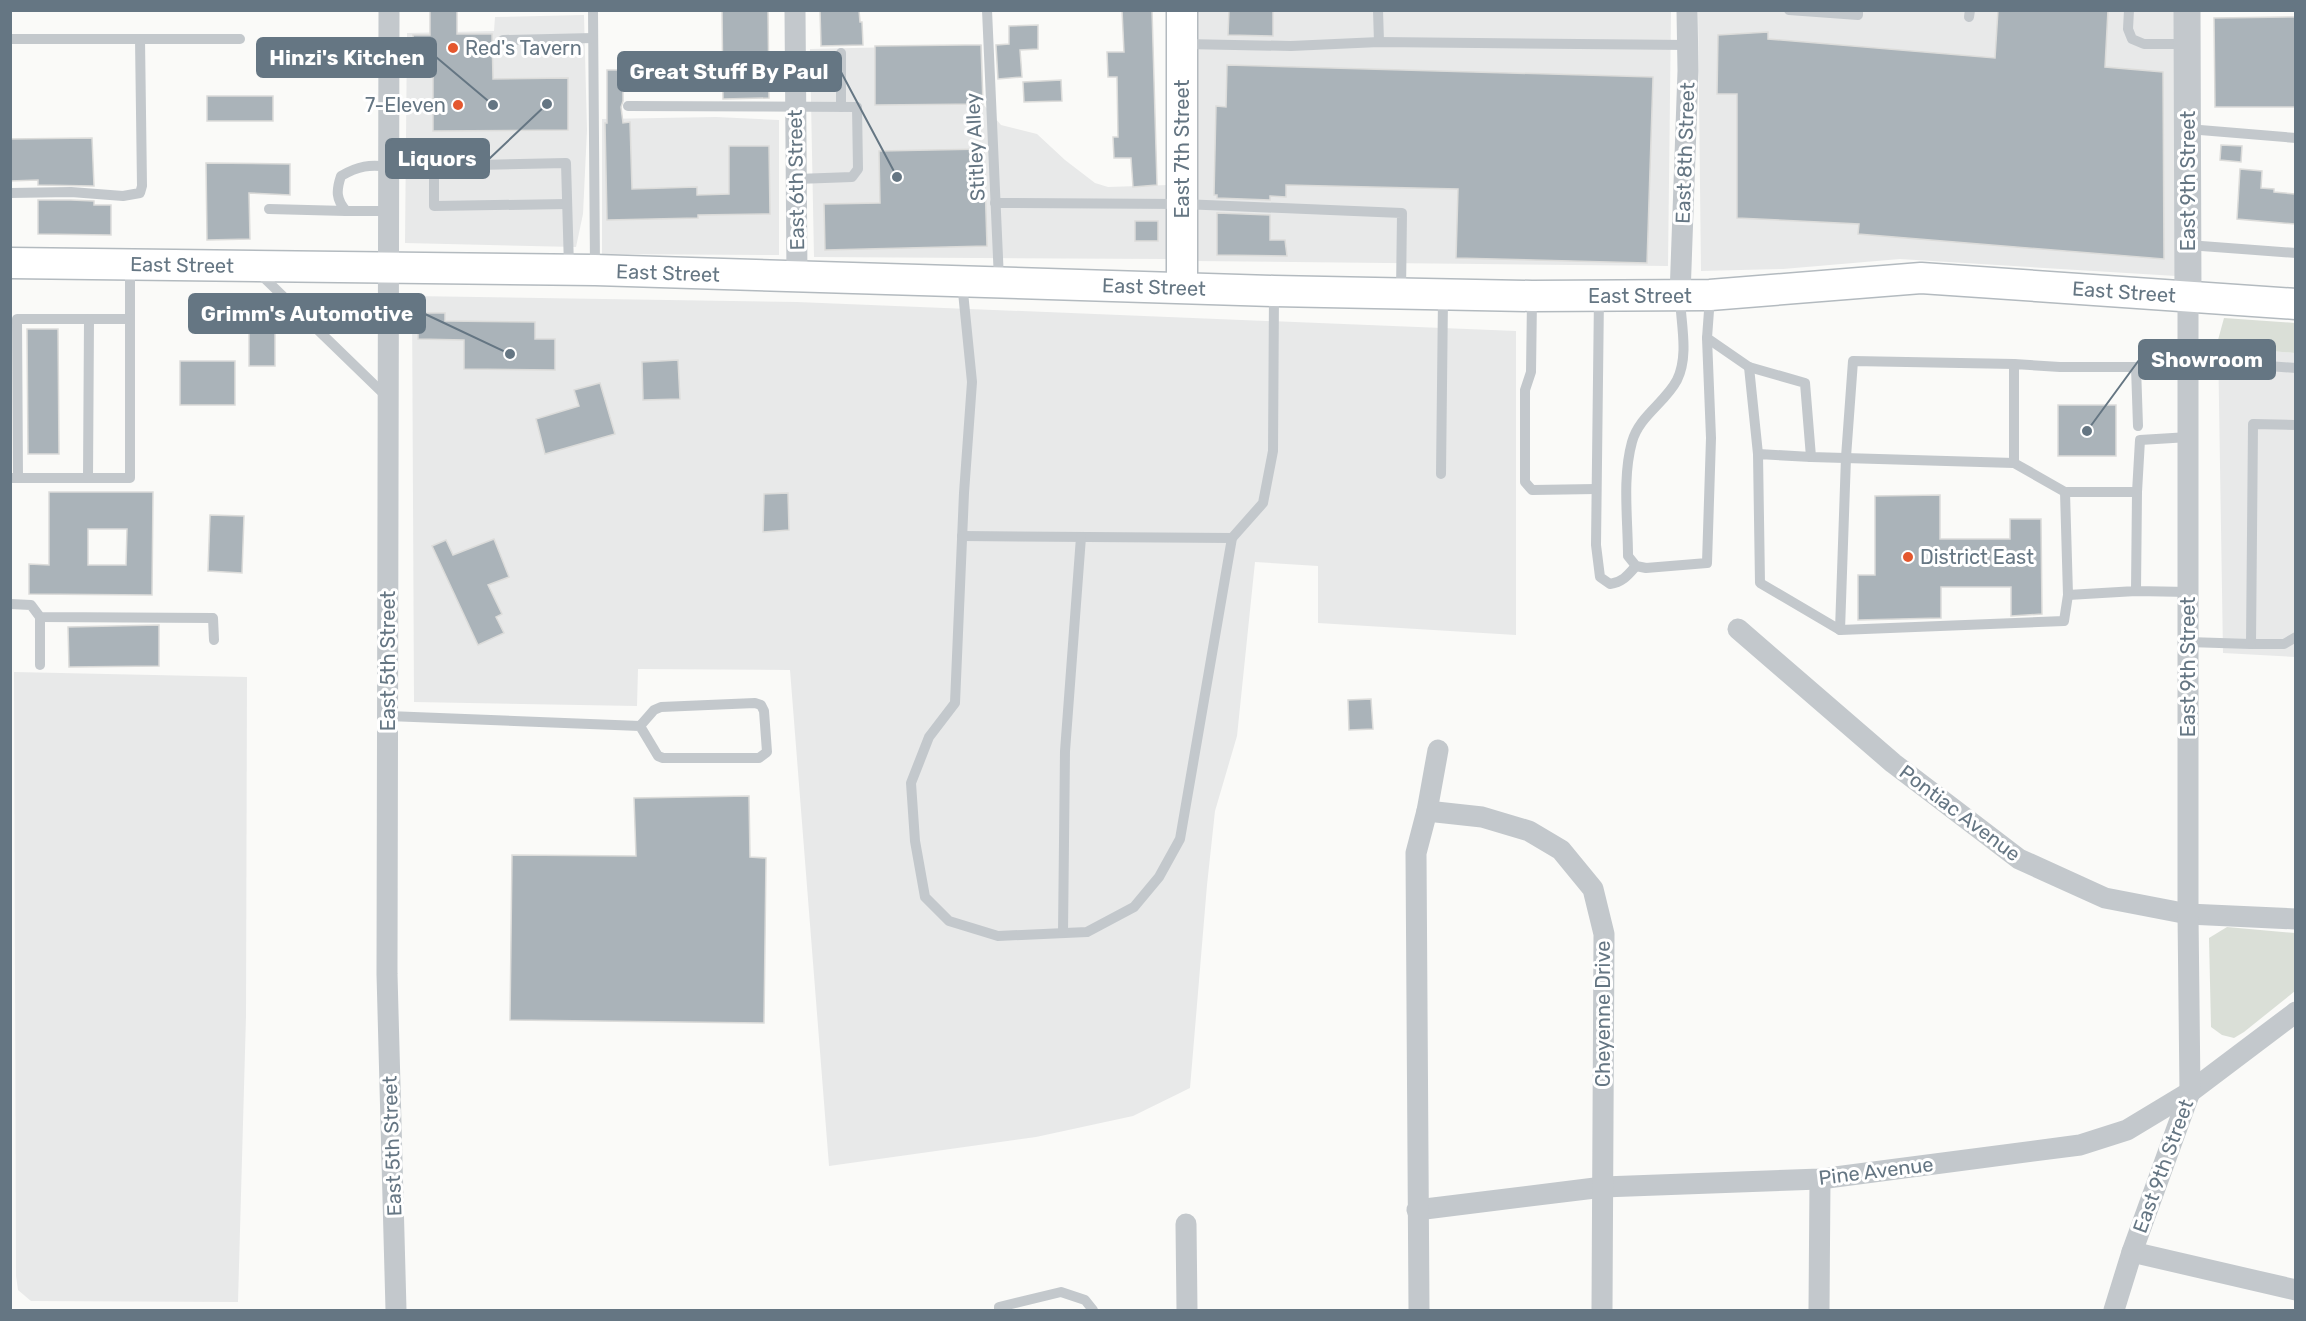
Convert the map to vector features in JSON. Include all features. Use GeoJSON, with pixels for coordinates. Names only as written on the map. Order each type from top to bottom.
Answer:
{"type":"FeatureCollection","features":[{"type":"Feature","properties":{"kind":"main road","name":"East 7th Street"},"geometry":{"type":"LineString","coordinates":[[1182,10],[1182,287]]}},
{"type":"Feature","properties":{"kind":"main road","name":"East Street"},"geometry":{"type":"LineString","coordinates":[[10,263],[582,270],[1274,291],[1532,296],[1710,295],[1921,278],[2295,304]]}},
{"type":"Feature","properties":{"kind":"street","name":"East 5th Street"},"geometry":{"type":"LineString","coordinates":[[389,10],[387,974],[396,1311]]}},
{"type":"Feature","properties":{"kind":"street","name":"East 6th Street"},"geometry":{"type":"LineString","coordinates":[[795,10],[797,277]]}},
{"type":"Feature","properties":{"kind":"street","name":"East 8th Street"},"geometry":{"type":"LineString","coordinates":[[1680,296],[1688,45],[1687,10]]}},
{"type":"Feature","properties":{"kind":"street","name":"East 9th Street"},"geometry":{"type":"LineString","coordinates":[[2114,1311],[2132,1252],[2190,1092],[2187,10]]}},
{"type":"Feature","properties":{"kind":"street","name":"Pontiac Avenue"},"geometry":{"type":"LineString","coordinates":[[1738,629],[1893,763],[2019,859],[2105,898],[2188,914],[2295,919]]}},
{"type":"Feature","properties":{"kind":"street"},"geometry":{"type":"LineString","coordinates":[[1419,1311],[1416,853],[1427,811],[1438,750]]}},
{"type":"Feature","properties":{"kind":"street","name":"Cheyenne Drive"},"geometry":{"type":"LineString","coordinates":[[1427,811],[1482,817],[1529,831],[1561,850],[1593,889],[1605,934],[1602,1311]]}},
{"type":"Feature","properties":{"kind":"street","name":"Pine Avenue"},"geometry":{"type":"LineString","coordinates":[[1417,1210],[1603,1187],[1820,1179],[2080,1145],[2127,1130],[2190,1092],[2295,1012]]}},
{"type":"Feature","properties":{"kind":"street"},"geometry":{"type":"LineString","coordinates":[[1819,1311],[1820,1179]]}},
{"type":"Feature","properties":{"kind":"street"},"geometry":{"type":"LineString","coordinates":[[1186,1224],[1187,1311]]}},
{"type":"Feature","properties":{"kind":"street"},"geometry":{"type":"LineString","coordinates":[[2132,1252],[2295,1290]]}},
{"type":"Feature","properties":{"kind":"lane"},"geometry":{"type":"LineString","coordinates":[[582,270],[594,38],[593,10]]}},
{"type":"Feature","properties":{"kind":"lane","name":"Stitley Alley"},"geometry":{"type":"LineString","coordinates":[[987,10],[999,282]]}},
{"type":"Feature","properties":{"kind":"lane"},"geometry":{"type":"LineString","coordinates":[[1378,10],[1379,42]]}},
{"type":"Feature","properties":{"kind":"lane"},"geometry":{"type":"LineString","coordinates":[[1789,10],[1858,15],[1858,10]]}},
{"type":"Feature","properties":{"kind":"lane"},"geometry":{"type":"LineString","coordinates":[[2128,10],[2128,29],[2132,39],[2144,44],[2187,44]]}},
{"type":"Feature","properties":{"kind":"lane"},"geometry":{"type":"LineString","coordinates":[[503,40],[594,38]]}},
{"type":"Feature","properties":{"kind":"lane"},"geometry":{"type":"LineString","coordinates":[[10,39],[240,39]]}},
{"type":"Feature","properties":{"kind":"lane"},"geometry":{"type":"LineString","coordinates":[[10,193],[71,192],[123,196],[140,193],[142,178],[140,39]]}},
{"type":"Feature","properties":{"kind":"lane"},"geometry":{"type":"LineString","coordinates":[[1182,44],[1291,46],[1379,42],[1688,45]]}},
{"type":"Feature","properties":{"kind":"lane"},"geometry":{"type":"LineString","coordinates":[[841,53],[841,107]]}},
{"type":"Feature","properties":{"kind":"lane"},"geometry":{"type":"LineString","coordinates":[[628,106],[857,107],[858,169],[852,177],[796,179]]}},
{"type":"Feature","properties":{"kind":"lane"},"geometry":{"type":"LineString","coordinates":[[2188,129],[2295,138]]}},
{"type":"Feature","properties":{"kind":"lane"},"geometry":{"type":"LineString","coordinates":[[346,211],[337,201],[337,188],[341,176],[364,166],[566,163],[567,204],[582,270]]}},
{"type":"Feature","properties":{"kind":"lane"},"geometry":{"type":"LineString","coordinates":[[434,166],[434,206],[567,204]]}},
{"type":"Feature","properties":{"kind":"lane"},"geometry":{"type":"LineString","coordinates":[[995,203],[1182,204],[1402,213],[1401,293]]}},
{"type":"Feature","properties":{"kind":"lane"},"geometry":{"type":"LineString","coordinates":[[269,209],[389,211]]}},
{"type":"Feature","properties":{"kind":"lane"},"geometry":{"type":"LineString","coordinates":[[2188,244],[2295,253]]}},
{"type":"Feature","properties":{"kind":"lane"},"geometry":{"type":"LineString","coordinates":[[130,265],[130,319],[130,478],[14,478],[14,373],[17,319],[130,319]]}},
{"type":"Feature","properties":{"kind":"lane"},"geometry":{"type":"LineString","coordinates":[[253,266],[287,302],[389,399]]}},
{"type":"Feature","properties":{"kind":"lane"},"geometry":{"type":"LineString","coordinates":[[962,282],[972,382],[962,536],[955,703],[929,736],[911,783],[915,841],[925,897],[949,921],[998,936],[1087,932],[1134,907],[1159,877],[1180,839],[1232,538],[1263,503],[1274,451],[1274,291]]}},
{"type":"Feature","properties":{"kind":"lane"},"geometry":{"type":"LineString","coordinates":[[1441,474],[1443,294]]}},
{"type":"Feature","properties":{"kind":"lane"},"geometry":{"type":"LineString","coordinates":[[1680,296],[1683,359],[1677,380],[1642,422],[1632,442],[1627,474],[1628,556],[1636,566],[1646,568],[1707,563],[1711,438],[1707,338],[1710,295]]}},
{"type":"Feature","properties":{"kind":"lane"},"geometry":{"type":"LineString","coordinates":[[1532,296],[1531,372],[1525,390],[1525,482],[1532,490],[1596,489]]}},
{"type":"Feature","properties":{"kind":"lane"},"geometry":{"type":"LineString","coordinates":[[1599,296],[1596,545],[1600,577],[1610,584],[1618,583],[1626,578],[1636,566]]}},
{"type":"Feature","properties":{"kind":"lane"},"geometry":{"type":"LineString","coordinates":[[88,319],[88,478]]}},
{"type":"Feature","properties":{"kind":"lane"},"geometry":{"type":"LineString","coordinates":[[1707,338],[1749,367],[1805,383],[1811,457]]}},
{"type":"Feature","properties":{"kind":"lane"},"geometry":{"type":"LineString","coordinates":[[1840,630],[1846,457],[1853,361],[2136,367],[2189,360],[2295,368]]}},
{"type":"Feature","properties":{"kind":"lane"},"geometry":{"type":"LineString","coordinates":[[2014,364],[2014,463]]}},
{"type":"Feature","properties":{"kind":"lane"},"geometry":{"type":"LineString","coordinates":[[1749,367],[1758,454],[1760,583],[1840,630],[2064,621],[2068,595],[2065,492]]}},
{"type":"Feature","properties":{"kind":"lane"},"geometry":{"type":"LineString","coordinates":[[2136,367],[2138,426]]}},
{"type":"Feature","properties":{"kind":"lane"},"geometry":{"type":"LineString","coordinates":[[2251,644],[2253,424],[2295,425]]}},
{"type":"Feature","properties":{"kind":"lane"},"geometry":{"type":"LineString","coordinates":[[2136,591],[2140,440],[2189,437]]}},
{"type":"Feature","properties":{"kind":"lane"},"geometry":{"type":"LineString","coordinates":[[1758,454],[2014,463],[2065,492],[2137,492]]}},
{"type":"Feature","properties":{"kind":"lane"},"geometry":{"type":"LineString","coordinates":[[962,536],[1232,538]]}},
{"type":"Feature","properties":{"kind":"lane"},"geometry":{"type":"LineString","coordinates":[[1063,933],[1065,751],[1081,537]]}},
{"type":"Feature","properties":{"kind":"lane"},"geometry":{"type":"LineString","coordinates":[[2068,595],[2136,591],[2188,592]]}},
{"type":"Feature","properties":{"kind":"lane"},"geometry":{"type":"LineString","coordinates":[[10,604],[31,605],[39,617],[40,665]]}},
{"type":"Feature","properties":{"kind":"lane"},"geometry":{"type":"LineString","coordinates":[[39,617],[213,618],[214,640]]}},
{"type":"Feature","properties":{"kind":"lane"},"geometry":{"type":"LineString","coordinates":[[2188,642],[2290,644],[2295,637]]}},
{"type":"Feature","properties":{"kind":"lane"},"geometry":{"type":"LineString","coordinates":[[755,703],[761,705],[764,711],[767,752],[759,758],[663,758],[658,756],[640,726],[654,710],[661,707],[755,703]]}},
{"type":"Feature","properties":{"kind":"lane"},"geometry":{"type":"LineString","coordinates":[[388,716],[640,726]]}},
{"type":"Feature","properties":{"kind":"lane"},"geometry":{"type":"LineString","coordinates":[[987,1311],[1061,1292],[1085,1300],[1093,1311]]}},
{"type":"Feature","properties":{"kind":"shaded area"},"geometry":{"type":"Polygon","coordinates":[[[1196,11],[1671,11],[1668,266],[1193,261],[1196,11]]]}},
{"type":"Feature","properties":{"kind":"shaded area"},"geometry":{"type":"Polygon","coordinates":[[[1698,11],[2176,11],[2176,276],[1900,259],[1783,269],[1701,271],[1698,11]]]}},
{"type":"Feature","properties":{"kind":"shaded area"},"geometry":{"type":"Polygon","coordinates":[[[584,15],[587,130],[583,214],[576,247],[405,243],[407,33],[494,31],[495,17],[584,15]]]}},
{"type":"Feature","properties":{"kind":"shaded area"},"geometry":{"type":"Polygon","coordinates":[[[982,45],[983,104],[1001,125],[1037,134],[1095,183],[1108,187],[1168,185],[1167,259],[814,257],[810,49],[982,45]]]}},
{"type":"Feature","properties":{"kind":"shaded area"},"geometry":{"type":"Polygon","coordinates":[[[716,117],[779,120],[779,255],[602,254],[602,119],[716,117]]]}},
{"type":"Feature","properties":{"kind":"shaded area"},"geometry":{"type":"Polygon","coordinates":[[[412,296],[797,302],[1516,331],[1516,635],[1318,623],[1318,566],[1255,562],[1237,736],[1215,811],[1190,1088],[1133,1116],[1036,1137],[829,1166],[790,670],[638,669],[637,706],[414,702],[412,296]]]}},
{"type":"Feature","properties":{"kind":"shaded area"},"geometry":{"type":"Polygon","coordinates":[[[2224,318],[2295,323],[2295,353],[2235,348],[2218,340],[2224,318]]]}},
{"type":"Feature","properties":{"kind":"shaded area"},"geometry":{"type":"Polygon","coordinates":[[[2218,340],[2235,348],[2295,353],[2295,657],[2223,653],[2218,340]]]}},
{"type":"Feature","properties":{"kind":"shaded area"},"geometry":{"type":"Polygon","coordinates":[[[14,672],[247,677],[246,1016],[238,1302],[31,1301],[18,1290],[16,1276],[14,672]]]}},
{"type":"Feature","properties":{"kind":"shaded area"},"geometry":{"type":"Polygon","coordinates":[[[2227,927],[2295,933],[2295,991],[2234,1038],[2222,1035],[2211,1027],[2209,938],[2227,927]]]}},
{"type":"Feature","properties":{"kind":"building"},"geometry":{"type":"Polygon","coordinates":[[[430,10],[457,10],[457,34],[492,34],[493,79],[568,78],[568,130],[433,131],[433,62],[414,62],[413,35],[430,35],[430,10]]]}},
{"type":"Feature","properties":{"kind":"building"},"geometry":{"type":"Polygon","coordinates":[[[722,10],[768,10],[769,98],[723,99],[722,10]]]}},
{"type":"Feature","properties":{"kind":"building"},"geometry":{"type":"Polygon","coordinates":[[[820,10],[859,10],[863,45],[821,46],[820,10]]]}},
{"type":"Feature","properties":{"kind":"building"},"geometry":{"type":"Polygon","coordinates":[[[1122,10],[1152,10],[1157,185],[1133,187],[1131,158],[1114,158],[1113,137],[1118,137],[1117,77],[1108,77],[1107,52],[1124,52],[1122,10]]]}},
{"type":"Feature","properties":{"kind":"building"},"geometry":{"type":"Polygon","coordinates":[[[1229,10],[1273,10],[1273,36],[1228,35],[1229,10]]]}},
{"type":"Feature","properties":{"kind":"building"},"geometry":{"type":"Polygon","coordinates":[[[1998,10],[2108,10],[2105,67],[2163,72],[2164,259],[1858,234],[1859,224],[1737,218],[1737,94],[1717,94],[1718,35],[1768,32],[1768,39],[1995,58],[1998,10]]]}},
{"type":"Feature","properties":{"kind":"building"},"geometry":{"type":"Polygon","coordinates":[[[2295,17],[2295,107],[2215,107],[2214,18],[2295,17]]]}},
{"type":"Feature","properties":{"kind":"building"},"geometry":{"type":"Polygon","coordinates":[[[1038,25],[1038,49],[1020,50],[1022,77],[998,79],[996,45],[1009,44],[1009,26],[1038,25]]]}},
{"type":"Feature","properties":{"kind":"building"},"geometry":{"type":"Polygon","coordinates":[[[981,45],[983,104],[875,105],[875,46],[981,45]]]}},
{"type":"Feature","properties":{"kind":"building"},"geometry":{"type":"Polygon","coordinates":[[[1227,65],[1653,77],[1647,263],[1456,258],[1458,189],[1286,185],[1286,197],[1270,196],[1270,200],[1217,198],[1217,195],[1214,195],[1216,106],[1226,107],[1227,65]]]}},
{"type":"Feature","properties":{"kind":"building"},"geometry":{"type":"Polygon","coordinates":[[[607,70],[623,70],[621,107],[623,123],[630,122],[632,189],[697,187],[697,195],[729,194],[729,146],[769,146],[770,214],[607,220],[605,123],[607,123],[607,70]]]}},
{"type":"Feature","properties":{"kind":"building"},"geometry":{"type":"Polygon","coordinates":[[[1061,80],[1062,101],[1024,102],[1023,82],[1061,80]]]}},
{"type":"Feature","properties":{"kind":"building"},"geometry":{"type":"Polygon","coordinates":[[[207,96],[273,96],[273,121],[207,121],[207,96]]]}},
{"type":"Feature","properties":{"kind":"building"},"geometry":{"type":"Polygon","coordinates":[[[92,138],[94,186],[38,185],[38,180],[10,181],[10,139],[92,138]]]}},
{"type":"Feature","properties":{"kind":"building"},"geometry":{"type":"Polygon","coordinates":[[[2221,145],[2242,146],[2241,162],[2220,160],[2221,145]]]}},
{"type":"Feature","properties":{"kind":"building"},"geometry":{"type":"Polygon","coordinates":[[[984,149],[987,246],[825,250],[824,204],[880,203],[879,151],[984,149]]]}},
{"type":"Feature","properties":{"kind":"building"},"geometry":{"type":"Polygon","coordinates":[[[206,163],[290,164],[290,195],[249,193],[250,239],[207,240],[206,163]]]}},
{"type":"Feature","properties":{"kind":"building"},"geometry":{"type":"Polygon","coordinates":[[[2240,169],[2262,171],[2261,188],[2295,194],[2295,224],[2237,219],[2240,169]]]}},
{"type":"Feature","properties":{"kind":"building"},"geometry":{"type":"Polygon","coordinates":[[[38,200],[94,201],[94,205],[111,205],[111,235],[38,234],[38,200]]]}},
{"type":"Feature","properties":{"kind":"building"},"geometry":{"type":"Polygon","coordinates":[[[1217,213],[1270,215],[1270,240],[1285,240],[1287,256],[1217,255],[1217,213]]]}},
{"type":"Feature","properties":{"kind":"building"},"geometry":{"type":"Polygon","coordinates":[[[1135,221],[1158,221],[1158,241],[1135,241],[1135,221]]]}},
{"type":"Feature","properties":{"kind":"building"},"geometry":{"type":"Polygon","coordinates":[[[275,303],[275,366],[249,366],[249,304],[275,303]]]}},
{"type":"Feature","properties":{"kind":"building"},"geometry":{"type":"Polygon","coordinates":[[[418,313],[445,313],[445,321],[535,322],[535,339],[555,339],[555,370],[464,369],[464,340],[418,339],[418,313]]]}},
{"type":"Feature","properties":{"kind":"building"},"geometry":{"type":"Polygon","coordinates":[[[27,329],[58,329],[59,454],[28,454],[27,329]]]}},
{"type":"Feature","properties":{"kind":"building"},"geometry":{"type":"Polygon","coordinates":[[[678,360],[680,399],[643,400],[642,362],[678,360]]]}},
{"type":"Feature","properties":{"kind":"building"},"geometry":{"type":"Polygon","coordinates":[[[180,361],[235,361],[235,405],[180,405],[180,361]]]}},
{"type":"Feature","properties":{"kind":"building"},"geometry":{"type":"Polygon","coordinates":[[[600,383],[615,434],[545,454],[536,419],[579,406],[574,390],[600,383]]]}},
{"type":"Feature","properties":{"kind":"building"},"geometry":{"type":"Polygon","coordinates":[[[2058,405],[2116,405],[2116,456],[2058,456],[2058,405]]]}},
{"type":"Feature","properties":{"kind":"building"},"geometry":{"type":"Polygon","coordinates":[[[49,492],[153,492],[152,595],[29,594],[29,564],[49,565],[49,492]],[[88,529],[88,565],[126,565],[127,529],[88,529]]]}},
{"type":"Feature","properties":{"kind":"building"},"geometry":{"type":"Polygon","coordinates":[[[788,493],[789,530],[763,532],[764,494],[788,493]]]}},
{"type":"Feature","properties":{"kind":"building"},"geometry":{"type":"Polygon","coordinates":[[[1940,495],[1940,539],[2010,539],[2010,519],[2041,519],[2042,614],[2011,616],[2011,587],[1941,587],[1941,618],[1858,620],[1858,575],[1875,575],[1875,496],[1940,495]]]}},
{"type":"Feature","properties":{"kind":"building"},"geometry":{"type":"Polygon","coordinates":[[[210,515],[244,516],[242,573],[208,571],[210,515]]]}},
{"type":"Feature","properties":{"kind":"building"},"geometry":{"type":"Polygon","coordinates":[[[494,539],[509,577],[488,585],[502,614],[496,617],[504,633],[478,645],[432,546],[446,540],[453,555],[494,539]]]}},
{"type":"Feature","properties":{"kind":"building"},"geometry":{"type":"Polygon","coordinates":[[[159,625],[159,666],[69,667],[68,627],[159,625]]]}},
{"type":"Feature","properties":{"kind":"building"},"geometry":{"type":"Polygon","coordinates":[[[1371,699],[1373,729],[1349,730],[1348,700],[1371,699]]]}},
{"type":"Feature","properties":{"kind":"building"},"geometry":{"type":"Polygon","coordinates":[[[749,796],[750,857],[766,858],[764,1023],[510,1020],[512,855],[636,856],[634,798],[749,796]]]}},
{"type":"Feature","properties":{"kind":"place","name":"Red's Tavern"},"geometry":{"type":"Point","coordinates":[453,48]}},
{"type":"Feature","properties":{"kind":"place","name":"Liquors"},"geometry":{"type":"Point","coordinates":[547,104]}},
{"type":"Feature","properties":{"kind":"place","name":"7-Eleven"},"geometry":{"type":"Point","coordinates":[458,105]}},
{"type":"Feature","properties":{"kind":"place","name":"Hinzi's Kitchen"},"geometry":{"type":"Point","coordinates":[493,105]}},
{"type":"Feature","properties":{"kind":"place","name":"Great Stuff By Paul"},"geometry":{"type":"Point","coordinates":[897,177]}},
{"type":"Feature","properties":{"kind":"place","name":"Grimm's Automotive"},"geometry":{"type":"Point","coordinates":[510,354]}},
{"type":"Feature","properties":{"kind":"place","name":"Showroom"},"geometry":{"type":"Point","coordinates":[2087,431]}},
{"type":"Feature","properties":{"kind":"place","name":"District East"},"geometry":{"type":"Point","coordinates":[1908,557]}}]}
